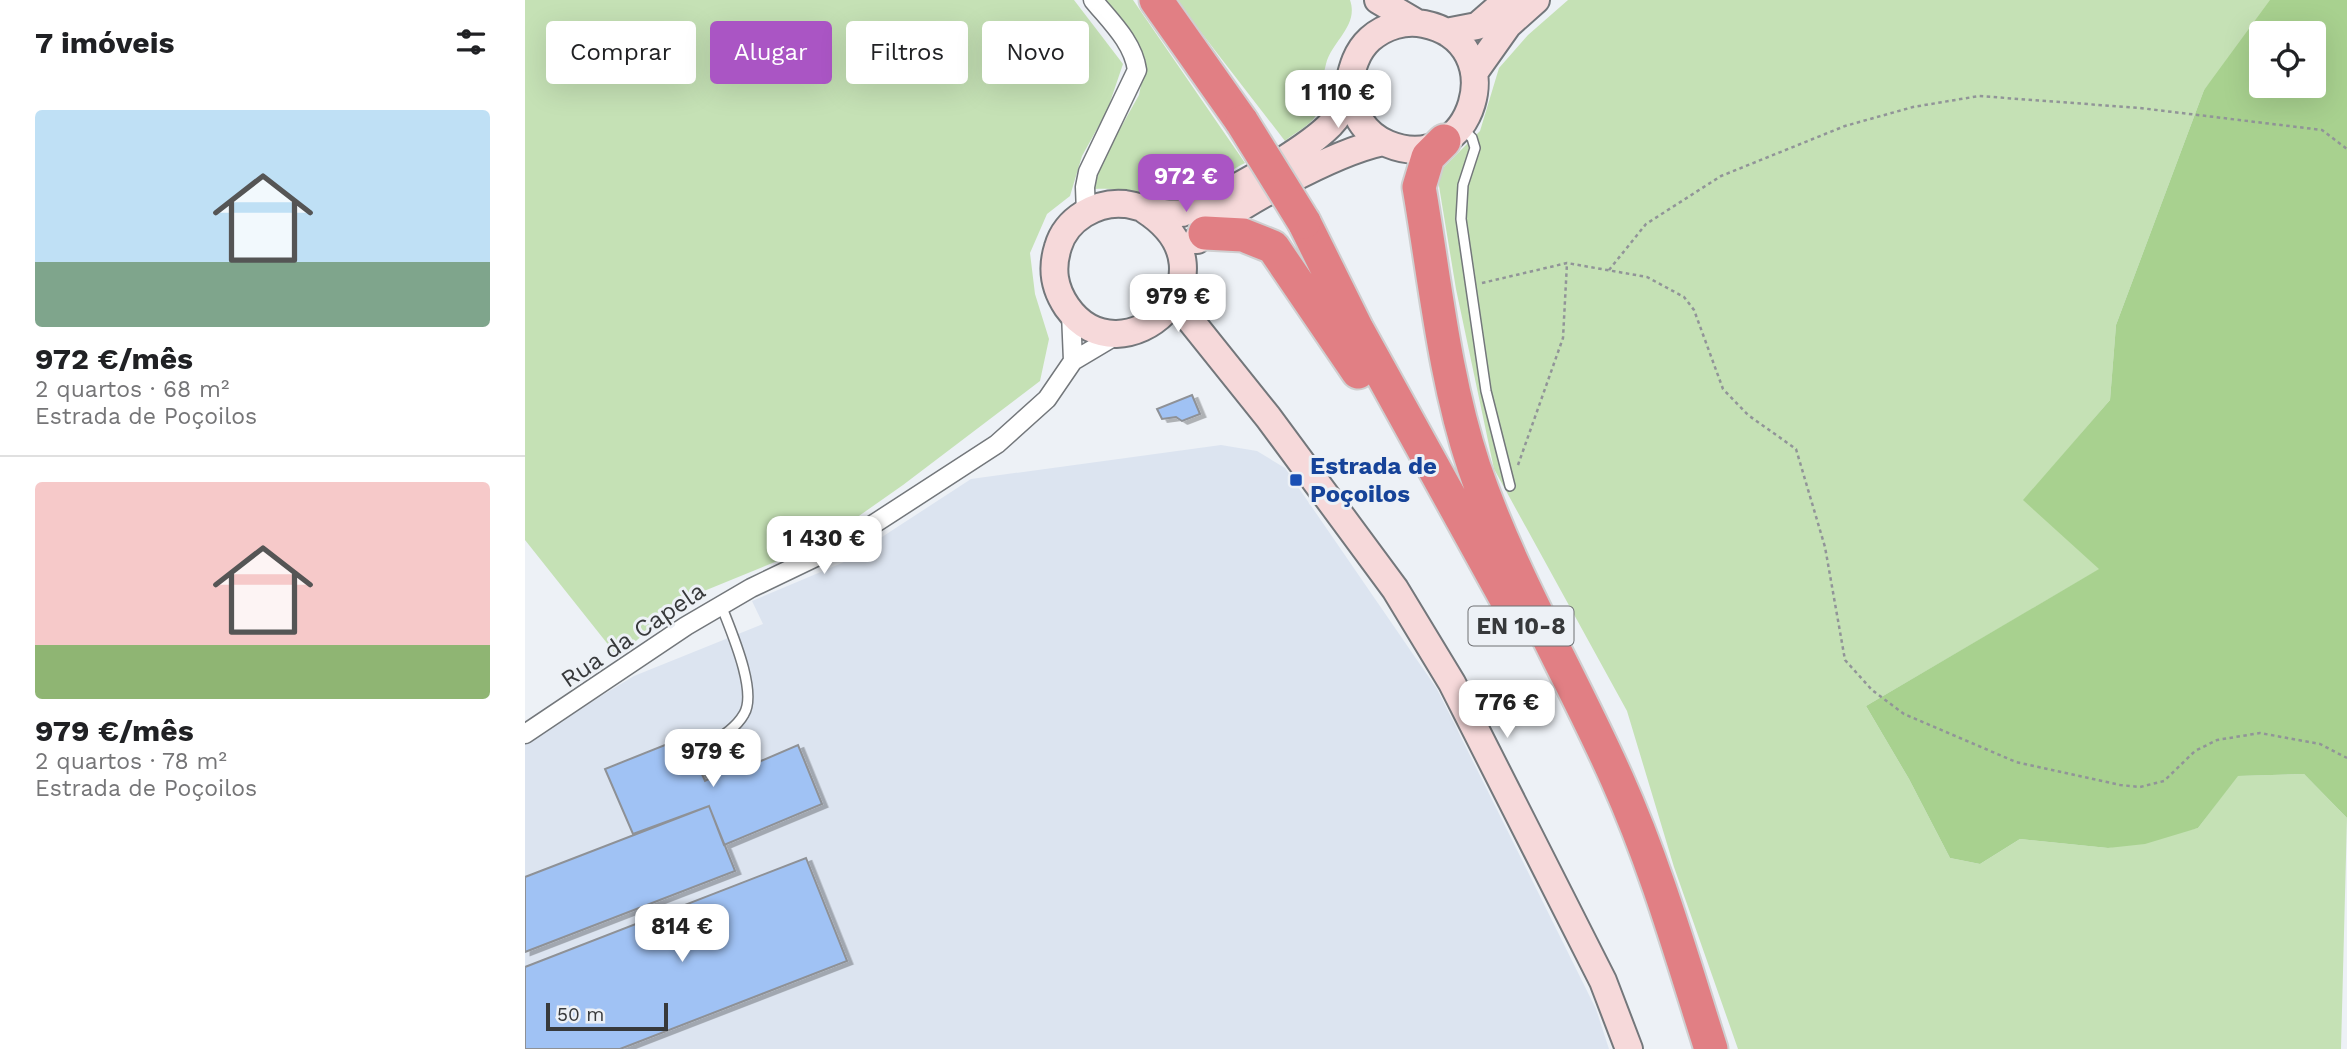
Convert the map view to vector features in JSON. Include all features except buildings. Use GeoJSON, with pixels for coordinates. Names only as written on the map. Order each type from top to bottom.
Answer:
{"type":"FeatureCollection","features":[{"type":"Feature","properties":{"kind":"highway","name":"EN 10-8"},"geometry":{"type":"LineString","coordinates":[[1156,0],[1243,122],[1375,335],[1618,779],[1669,915],[1711,1049]]}},
{"type":"Feature","properties":{"kind":"highway"},"geometry":{"type":"LineString","coordinates":[[1452,134],[1428,157],[1419,187],[1459,417],[1525,613]]}},
{"type":"Feature","properties":{"kind":"highway"},"geometry":{"type":"LineString","coordinates":[[1205,233],[1258,239],[1273,247],[1525,613]]}},
{"type":"Feature","properties":{"kind":"highway","name":"EN 10-8"},"geometry":{"type":"LineString","coordinates":[[1525,613],[1633,867],[1694,1049]]}},
{"type":"Feature","properties":{"kind":"main road"},"geometry":{"type":"LineString","coordinates":[[1217,351],[1174,331],[1146,327],[1120,333],[1094,328],[1072,313],[1060,297],[1054,279],[1054,259],[1065,233],[1086,212],[1105,205],[1125,204],[1169,215],[1194,209],[1304,146],[1335,120],[1349,86],[1352,68],[1365,44],[1369,0]]}},
{"type":"Feature","properties":{"kind":"main road"},"geometry":{"type":"LineString","coordinates":[[1377,0],[1417,23],[1446,32],[1465,50],[1475,73]]}},
{"type":"Feature","properties":{"kind":"main road"},"geometry":{"type":"LineString","coordinates":[[1446,32],[1477,26],[1507,0]]}},
{"type":"Feature","properties":{"kind":"main road"},"geometry":{"type":"LineString","coordinates":[[1182,256],[1222,218],[1340,155],[1383,142],[1413,149],[1452,134],[1472,107],[1475,73],[1489,48],[1508,25],[1536,0]]}},
{"type":"Feature","properties":{"kind":"main road"},"geometry":{"type":"LineString","coordinates":[[1365,44],[1394,25],[1417,23]]}},
{"type":"Feature","properties":{"kind":"main road"},"geometry":{"type":"LineString","coordinates":[[1349,86],[1358,118],[1383,142]]}},
{"type":"Feature","properties":{"kind":"main road"},"geometry":{"type":"LineString","coordinates":[[1145,210],[1162,221],[1174,237],[1182,256],[1181,286],[1175,301],[1162,316],[1146,327]]}},
{"type":"Feature","properties":{"kind":"main road"},"geometry":{"type":"LineString","coordinates":[[1175,301],[1194,328],[1217,351],[1395,589],[1452,683],[1603,981],[1629,1049]]}},
{"type":"Feature","properties":{"kind":"street"},"geometry":{"type":"LineString","coordinates":[[1086,212],[1085,187],[1088,172],[1137,70],[1135,56],[1125,39],[1093,0]]}},
{"type":"Feature","properties":{"kind":"street"},"geometry":{"type":"LineString","coordinates":[[1072,313],[1073,361]]}},
{"type":"Feature","properties":{"kind":"street","name":"Rua da Capela"},"geometry":{"type":"LineString","coordinates":[[525,734],[721,605],[843,544],[997,444],[1047,399],[1073,361],[1120,333]]}},
{"type":"Feature","properties":{"kind":"lane"},"geometry":{"type":"LineString","coordinates":[[1452,134],[1472,138],[1475,148],[1461,201],[1486,391],[1510,486]]}},
{"type":"Feature","properties":{"kind":"lane"},"geometry":{"type":"LineString","coordinates":[[702,748],[731,730],[746,713],[748,691],[721,605]]}},
{"type":"Feature","properties":{"kind":"path"},"geometry":{"type":"LineString","coordinates":[[1609,270],[1646,225],[1721,176],[1845,126],[1913,107],[1979,96],[2140,108],[2322,130],[2347,149]]}},
{"type":"Feature","properties":{"kind":"path"},"geometry":{"type":"LineString","coordinates":[[1510,486],[1563,338],[1567,263]]}},
{"type":"Feature","properties":{"kind":"path"},"geometry":{"type":"LineString","coordinates":[[1472,285],[1567,263],[1647,277],[1684,297],[1694,310],[1723,389],[1748,415],[1796,449],[1825,547],[1845,660],[1872,690],[1903,714],[2016,762],[2073,778],[2140,787],[2164,781],[2195,751],[2217,740],[2260,733],[2320,744],[2347,758]]}},
{"type":"Feature","properties":{"kind":"shaded area"},"geometry":{"type":"Polygon","coordinates":[[[1221,445],[1257,451],[1285,468],[1437,689],[1596,1009],[1609,1049],[525,1049],[525,742],[634,676],[763,624],[752,601],[842,563],[971,479],[1221,445]]]}},
{"type":"Feature","properties":{"kind":"green space"},"geometry":{"type":"Polygon","coordinates":[[[525,0],[1074,0],[1123,64],[1107,111],[1082,156],[1070,196],[1047,214],[1030,253],[1035,294],[1049,339],[1040,381],[903,485],[819,544],[682,600],[618,657],[525,540],[525,0]]]}},
{"type":"Feature","properties":{"kind":"green space"},"geometry":{"type":"Polygon","coordinates":[[[1099,0],[1133,0],[1245,163],[1201,188],[1177,197],[1154,198],[1118,190],[1094,189],[1102,161],[1139,95],[1146,61],[1099,0]]]}},
{"type":"Feature","properties":{"kind":"green space"},"geometry":{"type":"Polygon","coordinates":[[[1176,0],[1350,0],[1351,18],[1326,64],[1320,104],[1315,117],[1285,141],[1176,0]]]}},
{"type":"Feature","properties":{"kind":"green space"},"geometry":{"type":"Polygon","coordinates":[[[1568,0],[2278,0],[2261,21],[2249,21],[2249,35],[2204,90],[2116,325],[2110,400],[2024,500],[2100,569],[1866,706],[1909,779],[1950,858],[1980,864],[2020,839],[2108,848],[2198,828],[2237,776],[2304,774],[2347,818],[2341,1049],[1738,1049],[1674,867],[1627,711],[1494,469],[1456,289],[1437,174],[1480,131],[1499,68],[1528,35],[1568,0]]]}},
{"type":"Feature","properties":{"kind":"green space"},"geometry":{"type":"Polygon","coordinates":[[[2270,0],[2347,0],[2347,818],[2304,774],[2238,776],[2198,828],[2145,844],[2108,848],[2020,839],[1980,864],[1950,858],[1909,779],[1866,706],[2099,569],[2023,500],[2110,400],[2116,325],[2204,90],[2249,29],[2249,98],[2326,98],[2326,21],[2255,21],[2270,0]]]}},
{"type":"Feature","properties":{"kind":"place","name":"Estrada de Poçoilos"},"geometry":{"type":"Point","coordinates":[1296,480]}}]}
